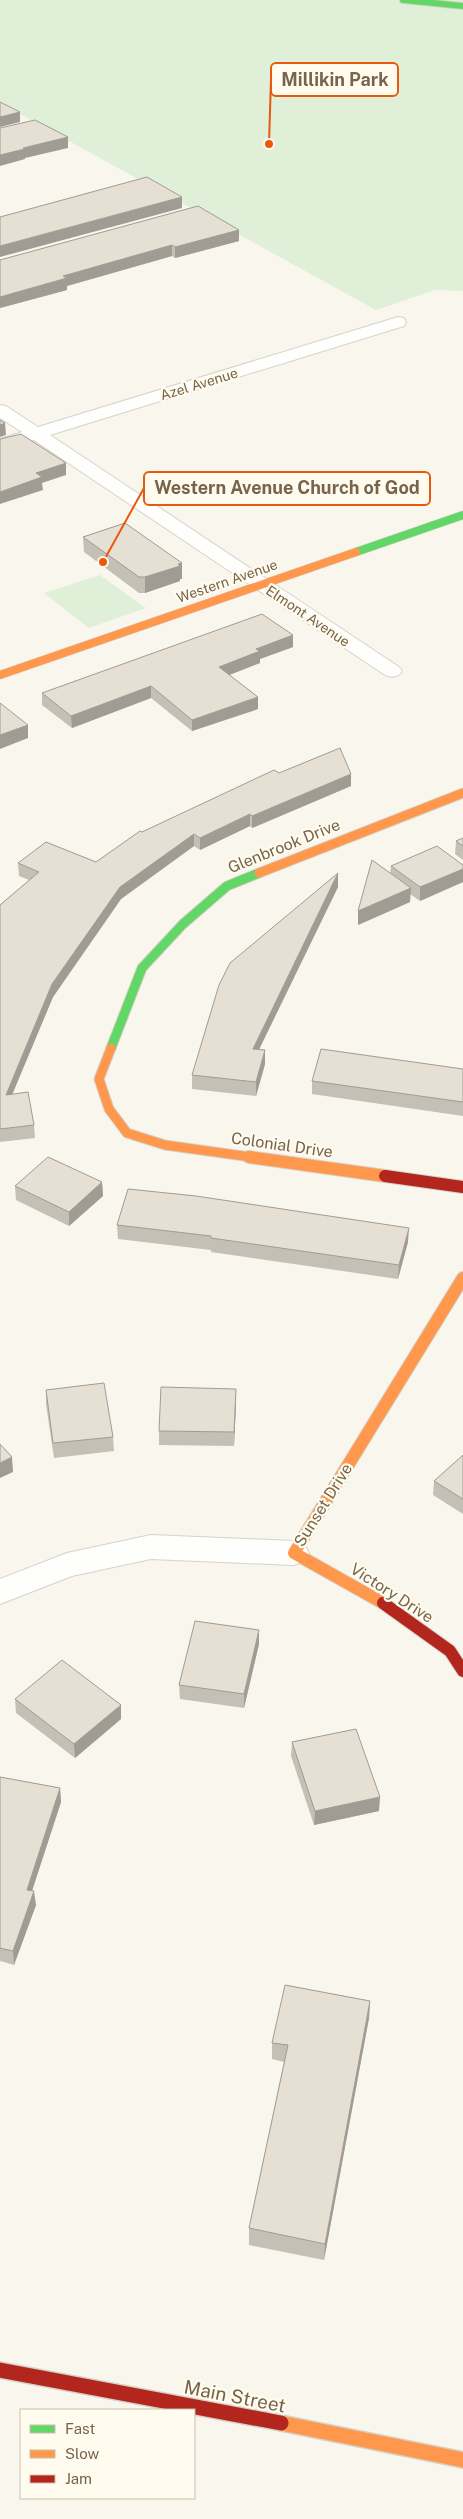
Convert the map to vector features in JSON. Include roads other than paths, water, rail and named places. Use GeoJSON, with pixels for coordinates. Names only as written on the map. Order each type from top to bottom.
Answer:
{"type":"FeatureCollection","features":[{"type":"Feature","properties":{"kind":"street"},"geometry":{"type":"LineString","coordinates":[[402,0],[463,6]]}},
{"type":"Feature","properties":{"kind":"street","name":"Azel Avenue"},"geometry":{"type":"LineString","coordinates":[[0,445],[398,322]]}},
{"type":"Feature","properties":{"kind":"street","name":"Elmont Avenue"},"geometry":{"type":"LineString","coordinates":[[0,410],[392,671]]}},
{"type":"Feature","properties":{"kind":"street","name":"Western Avenue"},"geometry":{"type":"LineString","coordinates":[[0,675],[463,514]]}},
{"type":"Feature","properties":{"kind":"street","name":"Glenbrook Drive"},"geometry":{"type":"LineString","coordinates":[[109,1109],[99,1079],[142,968],[183,924],[227,886],[463,793]]}},
{"type":"Feature","properties":{"kind":"street","name":"Colonial Drive"},"geometry":{"type":"LineString","coordinates":[[109,1109],[127,1133],[165,1145],[463,1187]]}},
{"type":"Feature","properties":{"kind":"street","name":"Sunset Drive"},"geometry":{"type":"LineString","coordinates":[[0,1592],[67,1565],[151,1547],[294,1553],[463,1278]]}},
{"type":"Feature","properties":{"kind":"street","name":"Victory Drive"},"geometry":{"type":"LineString","coordinates":[[294,1553],[371,1594],[450,1651],[463,1671]]}},
{"type":"Feature","properties":{"kind":"street","name":"Main Street"},"geometry":{"type":"LineString","coordinates":[[0,2370],[370,2440],[463,2460]]}},
{"type":"Feature","properties":{"kind":"place","name":"Millikin Park"},"geometry":{"type":"Point","coordinates":[269,144]}},
{"type":"Feature","properties":{"kind":"place","name":"Western Avenue Church of God"},"geometry":{"type":"Point","coordinates":[103,562]}}]}
